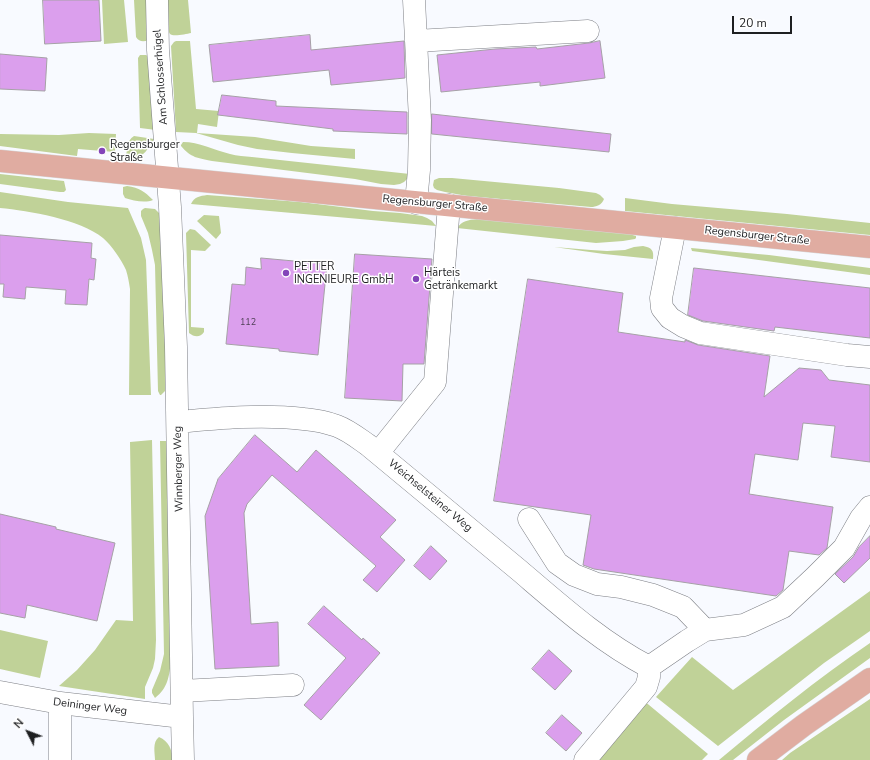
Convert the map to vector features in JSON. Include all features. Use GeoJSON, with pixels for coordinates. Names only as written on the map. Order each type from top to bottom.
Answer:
{"type":"FeatureCollection","features":[{"type":"Feature","properties":{"kind":"main road","name":"Regensburger Straße"},"geometry":{"type":"LineString","coordinates":[[0,161],[870,247]]}},
{"type":"Feature","properties":{"kind":"main road"},"geometry":{"type":"LineString","coordinates":[[758,760],[804,725],[870,679]]}},
{"type":"Feature","properties":{"kind":"street","name":"Am Schlosserhügel"},"geometry":{"type":"LineString","coordinates":[[157,0],[158,50],[168,177]]}},
{"type":"Feature","properties":{"kind":"street"},"geometry":{"type":"LineString","coordinates":[[414,0],[420,120],[419,170],[416,203]]}},
{"type":"Feature","properties":{"kind":"street"},"geometry":{"type":"LineString","coordinates":[[416,41],[588,31]]}},
{"type":"Feature","properties":{"kind":"street","name":"Winnberger Weg"},"geometry":{"type":"LineString","coordinates":[[168,177],[178,422],[183,760]]}},
{"type":"Feature","properties":{"kind":"street"},"geometry":{"type":"LineString","coordinates":[[378,453],[435,382],[449,205]]}},
{"type":"Feature","properties":{"kind":"street"},"geometry":{"type":"LineString","coordinates":[[675,228],[661,298],[662,308],[670,318],[683,326],[700,333],[847,355],[870,357]]}},
{"type":"Feature","properties":{"kind":"street","name":"Weichselsteiner Weg"},"geometry":{"type":"LineString","coordinates":[[178,422],[260,416],[291,417],[319,420],[354,434],[574,617],[612,646],[649,668]]}},
{"type":"Feature","properties":{"kind":"street"},"geometry":{"type":"LineString","coordinates":[[585,760],[646,687],[649,677],[649,668],[705,630],[744,625],[783,606],[844,548],[861,518],[870,507]]}},
{"type":"Feature","properties":{"kind":"street"},"geometry":{"type":"LineString","coordinates":[[529,519],[557,563],[574,575],[597,584],[621,587],[653,595],[683,607],[705,630]]}},
{"type":"Feature","properties":{"kind":"street"},"geometry":{"type":"LineString","coordinates":[[182,691],[293,684]]}},
{"type":"Feature","properties":{"kind":"street","name":"Deininger Weg"},"geometry":{"type":"LineString","coordinates":[[0,692],[60,703],[182,717]]}},
{"type":"Feature","properties":{"kind":"street"},"geometry":{"type":"LineString","coordinates":[[60,703],[60,760]]}},
{"type":"Feature","properties":{"kind":"green space"},"geometry":{"type":"Polygon","coordinates":[[[102,0],[124,0],[128,42],[104,44],[102,0]]]}},
{"type":"Feature","properties":{"kind":"green space"},"geometry":{"type":"Polygon","coordinates":[[[134,0],[148,0],[148,40],[146,41],[140,41],[136,37],[134,0]]]}},
{"type":"Feature","properties":{"kind":"green space"},"geometry":{"type":"Polygon","coordinates":[[[167,0],[188,0],[191,33],[177,35],[170,34],[168,30],[167,0]]]}},
{"type":"Feature","properties":{"kind":"green space"},"geometry":{"type":"Polygon","coordinates":[[[176,41],[190,41],[196,109],[219,111],[217,127],[198,124],[197,133],[255,137],[311,146],[355,149],[355,159],[257,149],[196,133],[176,132],[171,46],[176,41]]]}},
{"type":"Feature","properties":{"kind":"green space"},"geometry":{"type":"Polygon","coordinates":[[[140,55],[146,55],[149,57],[156,130],[140,128],[138,58],[140,55]]]}},
{"type":"Feature","properties":{"kind":"green space"},"geometry":{"type":"Polygon","coordinates":[[[89,133],[116,134],[115,152],[78,149],[77,156],[0,146],[0,134],[59,135],[89,133]]]}},
{"type":"Feature","properties":{"kind":"green space"},"geometry":{"type":"Polygon","coordinates":[[[134,136],[154,139],[143,154],[136,158],[126,159],[128,143],[134,136]]]}},
{"type":"Feature","properties":{"kind":"green space"},"geometry":{"type":"Polygon","coordinates":[[[183,142],[201,145],[235,155],[410,174],[404,182],[394,185],[212,161],[192,155],[181,146],[183,142]]]}},
{"type":"Feature","properties":{"kind":"green space"},"geometry":{"type":"Polygon","coordinates":[[[0,174],[64,181],[66,190],[64,192],[60,192],[0,184],[0,174]]]}},
{"type":"Feature","properties":{"kind":"green space"},"geometry":{"type":"Polygon","coordinates":[[[439,178],[559,188],[596,193],[604,199],[599,205],[591,207],[467,196],[437,190],[433,185],[434,180],[439,178]]]}},
{"type":"Feature","properties":{"kind":"green space"},"geometry":{"type":"Polygon","coordinates":[[[127,186],[142,190],[153,200],[139,201],[125,198],[123,194],[123,187],[127,186]]]}},
{"type":"Feature","properties":{"kind":"green space"},"geometry":{"type":"Polygon","coordinates":[[[0,192],[68,202],[128,208],[141,238],[146,260],[151,395],[129,395],[130,289],[126,270],[122,261],[110,245],[93,231],[54,217],[0,208],[0,192]]]}},
{"type":"Feature","properties":{"kind":"green space"},"geometry":{"type":"Polygon","coordinates":[[[207,195],[301,202],[400,213],[422,216],[432,221],[436,226],[191,204],[196,198],[207,195]]]}},
{"type":"Feature","properties":{"kind":"green space"},"geometry":{"type":"Polygon","coordinates":[[[625,198],[870,223],[870,235],[625,211],[625,198]]]}},
{"type":"Feature","properties":{"kind":"green space"},"geometry":{"type":"Polygon","coordinates":[[[145,208],[155,209],[160,214],[166,383],[165,391],[161,395],[158,391],[155,265],[148,233],[141,216],[141,211],[145,208]]]}},
{"type":"Feature","properties":{"kind":"green space"},"geometry":{"type":"Polygon","coordinates":[[[204,215],[219,216],[221,233],[216,239],[197,221],[204,215]]]}},
{"type":"Feature","properties":{"kind":"green space"},"geometry":{"type":"Polygon","coordinates":[[[477,219],[626,233],[636,236],[636,238],[623,241],[596,243],[457,228],[466,221],[477,219]]]}},
{"type":"Feature","properties":{"kind":"green space"},"geometry":{"type":"Polygon","coordinates":[[[190,229],[195,230],[211,245],[205,251],[191,250],[191,327],[204,328],[204,332],[197,336],[189,333],[186,233],[190,229]]]}},
{"type":"Feature","properties":{"kind":"green space"},"geometry":{"type":"Polygon","coordinates":[[[643,246],[652,250],[653,259],[554,247],[607,251],[625,250],[643,246]]]}},
{"type":"Feature","properties":{"kind":"green space"},"geometry":{"type":"Polygon","coordinates":[[[691,248],[769,255],[870,268],[870,275],[692,251],[691,248]]]}},
{"type":"Feature","properties":{"kind":"green space"},"geometry":{"type":"Polygon","coordinates":[[[152,440],[156,640],[155,659],[145,687],[145,699],[59,686],[77,670],[95,650],[116,620],[133,621],[130,442],[152,440]]]}},
{"type":"Feature","properties":{"kind":"green space"},"geometry":{"type":"Polygon","coordinates":[[[160,441],[167,441],[171,661],[165,686],[155,698],[152,690],[160,671],[164,654],[160,441]]]}},
{"type":"Feature","properties":{"kind":"green space"},"geometry":{"type":"Polygon","coordinates":[[[870,591],[870,631],[824,663],[718,746],[656,697],[692,657],[733,690],[870,591]]]}},
{"type":"Feature","properties":{"kind":"green space"},"geometry":{"type":"Polygon","coordinates":[[[0,630],[48,641],[40,678],[0,669],[0,630]]]}},
{"type":"Feature","properties":{"kind":"green space"},"geometry":{"type":"Polygon","coordinates":[[[870,643],[870,658],[784,720],[733,760],[719,760],[793,700],[870,643]]]}},
{"type":"Feature","properties":{"kind":"green space"},"geometry":{"type":"Polygon","coordinates":[[[870,699],[870,760],[782,760],[790,753],[870,699]]]}},
{"type":"Feature","properties":{"kind":"green space"},"geometry":{"type":"Polygon","coordinates":[[[643,700],[708,754],[702,760],[593,760],[643,700]]]}},
{"type":"Feature","properties":{"kind":"green space"},"geometry":{"type":"Polygon","coordinates":[[[159,737],[169,746],[173,760],[155,760],[155,742],[159,737]]]}},
{"type":"Feature","properties":{"kind":"building"},"geometry":{"type":"Polygon","coordinates":[[[43,0],[99,0],[101,41],[45,44],[43,0]]]}},
{"type":"Feature","properties":{"kind":"building"},"geometry":{"type":"Polygon","coordinates":[[[310,35],[311,50],[404,41],[405,78],[331,85],[329,70],[213,82],[209,45],[310,35]]]}},
{"type":"Feature","properties":{"kind":"building"},"geometry":{"type":"Polygon","coordinates":[[[600,41],[605,78],[540,86],[540,82],[441,92],[437,55],[495,49],[536,47],[537,49],[600,41]]]}},
{"type":"Feature","properties":{"kind":"building"},"geometry":{"type":"Polygon","coordinates":[[[0,54],[47,58],[45,91],[0,89],[0,54]]]}},
{"type":"Feature","properties":{"kind":"building"},"geometry":{"type":"Polygon","coordinates":[[[222,95],[276,101],[276,106],[407,112],[407,134],[333,131],[333,129],[218,115],[222,95]]]}},
{"type":"Feature","properties":{"kind":"building"},"geometry":{"type":"Polygon","coordinates":[[[432,114],[611,134],[609,152],[432,134],[432,114]]]}},
{"type":"Feature","properties":{"kind":"building"},"geometry":{"type":"Polygon","coordinates":[[[0,235],[92,243],[91,258],[96,259],[94,280],[89,279],[87,305],[65,304],[66,290],[26,287],[25,299],[3,297],[4,284],[0,284],[0,235]]]}},
{"type":"Feature","properties":{"kind":"building"},"geometry":{"type":"Polygon","coordinates":[[[355,254],[432,259],[424,364],[403,364],[402,401],[345,398],[355,254]]]}},
{"type":"Feature","properties":{"kind":"building"},"geometry":{"type":"Polygon","coordinates":[[[261,258],[327,264],[318,355],[279,351],[279,349],[226,344],[232,284],[245,285],[246,267],[261,269],[261,258]]]}},
{"type":"Feature","properties":{"kind":"building"},"geometry":{"type":"Polygon","coordinates":[[[694,268],[870,288],[870,338],[775,327],[774,331],[703,321],[688,315],[694,268]]]}},
{"type":"Feature","properties":{"kind":"building"},"geometry":{"type":"Polygon","coordinates":[[[528,279],[623,293],[618,332],[685,342],[685,340],[698,345],[770,356],[764,397],[799,368],[821,370],[829,380],[870,385],[870,462],[831,457],[835,426],[803,423],[798,460],[755,454],[749,494],[833,507],[827,548],[819,555],[789,551],[783,590],[776,596],[594,569],[583,565],[591,515],[494,501],[528,279]]]}},
{"type":"Feature","properties":{"kind":"building"},"geometry":{"type":"Polygon","coordinates":[[[255,435],[297,472],[316,450],[396,520],[380,537],[405,560],[377,592],[363,580],[376,566],[272,475],[247,504],[244,513],[251,624],[278,622],[279,666],[215,669],[205,516],[218,479],[255,435]]]}},
{"type":"Feature","properties":{"kind":"building"},"geometry":{"type":"Polygon","coordinates":[[[0,514],[115,543],[97,621],[27,605],[25,618],[0,613],[0,514]]]}},
{"type":"Feature","properties":{"kind":"building"},"geometry":{"type":"Polygon","coordinates":[[[870,536],[870,558],[844,583],[835,574],[853,557],[859,547],[870,536]]]}},
{"type":"Feature","properties":{"kind":"building"},"geometry":{"type":"Polygon","coordinates":[[[431,546],[447,561],[430,580],[414,566],[431,546]]]}},
{"type":"Feature","properties":{"kind":"building"},"geometry":{"type":"Polygon","coordinates":[[[324,606],[362,640],[363,638],[380,653],[321,720],[304,705],[346,658],[308,624],[324,606]]]}},
{"type":"Feature","properties":{"kind":"building"},"geometry":{"type":"Polygon","coordinates":[[[549,650],[572,671],[555,690],[532,669],[549,650]]]}},
{"type":"Feature","properties":{"kind":"building"},"geometry":{"type":"Polygon","coordinates":[[[562,715],[582,733],[566,751],[546,733],[562,715]]]}},
{"type":"Feature","properties":{"kind":"place","name":"Regensburger Straße"},"geometry":{"type":"Point","coordinates":[102,151]}},
{"type":"Feature","properties":{"kind":"place","name":"PETTER INGENIEURE GmbH"},"geometry":{"type":"Point","coordinates":[286,273]}},
{"type":"Feature","properties":{"kind":"place","name":"Härteis Getränkemarkt"},"geometry":{"type":"Point","coordinates":[416,279]}}]}
